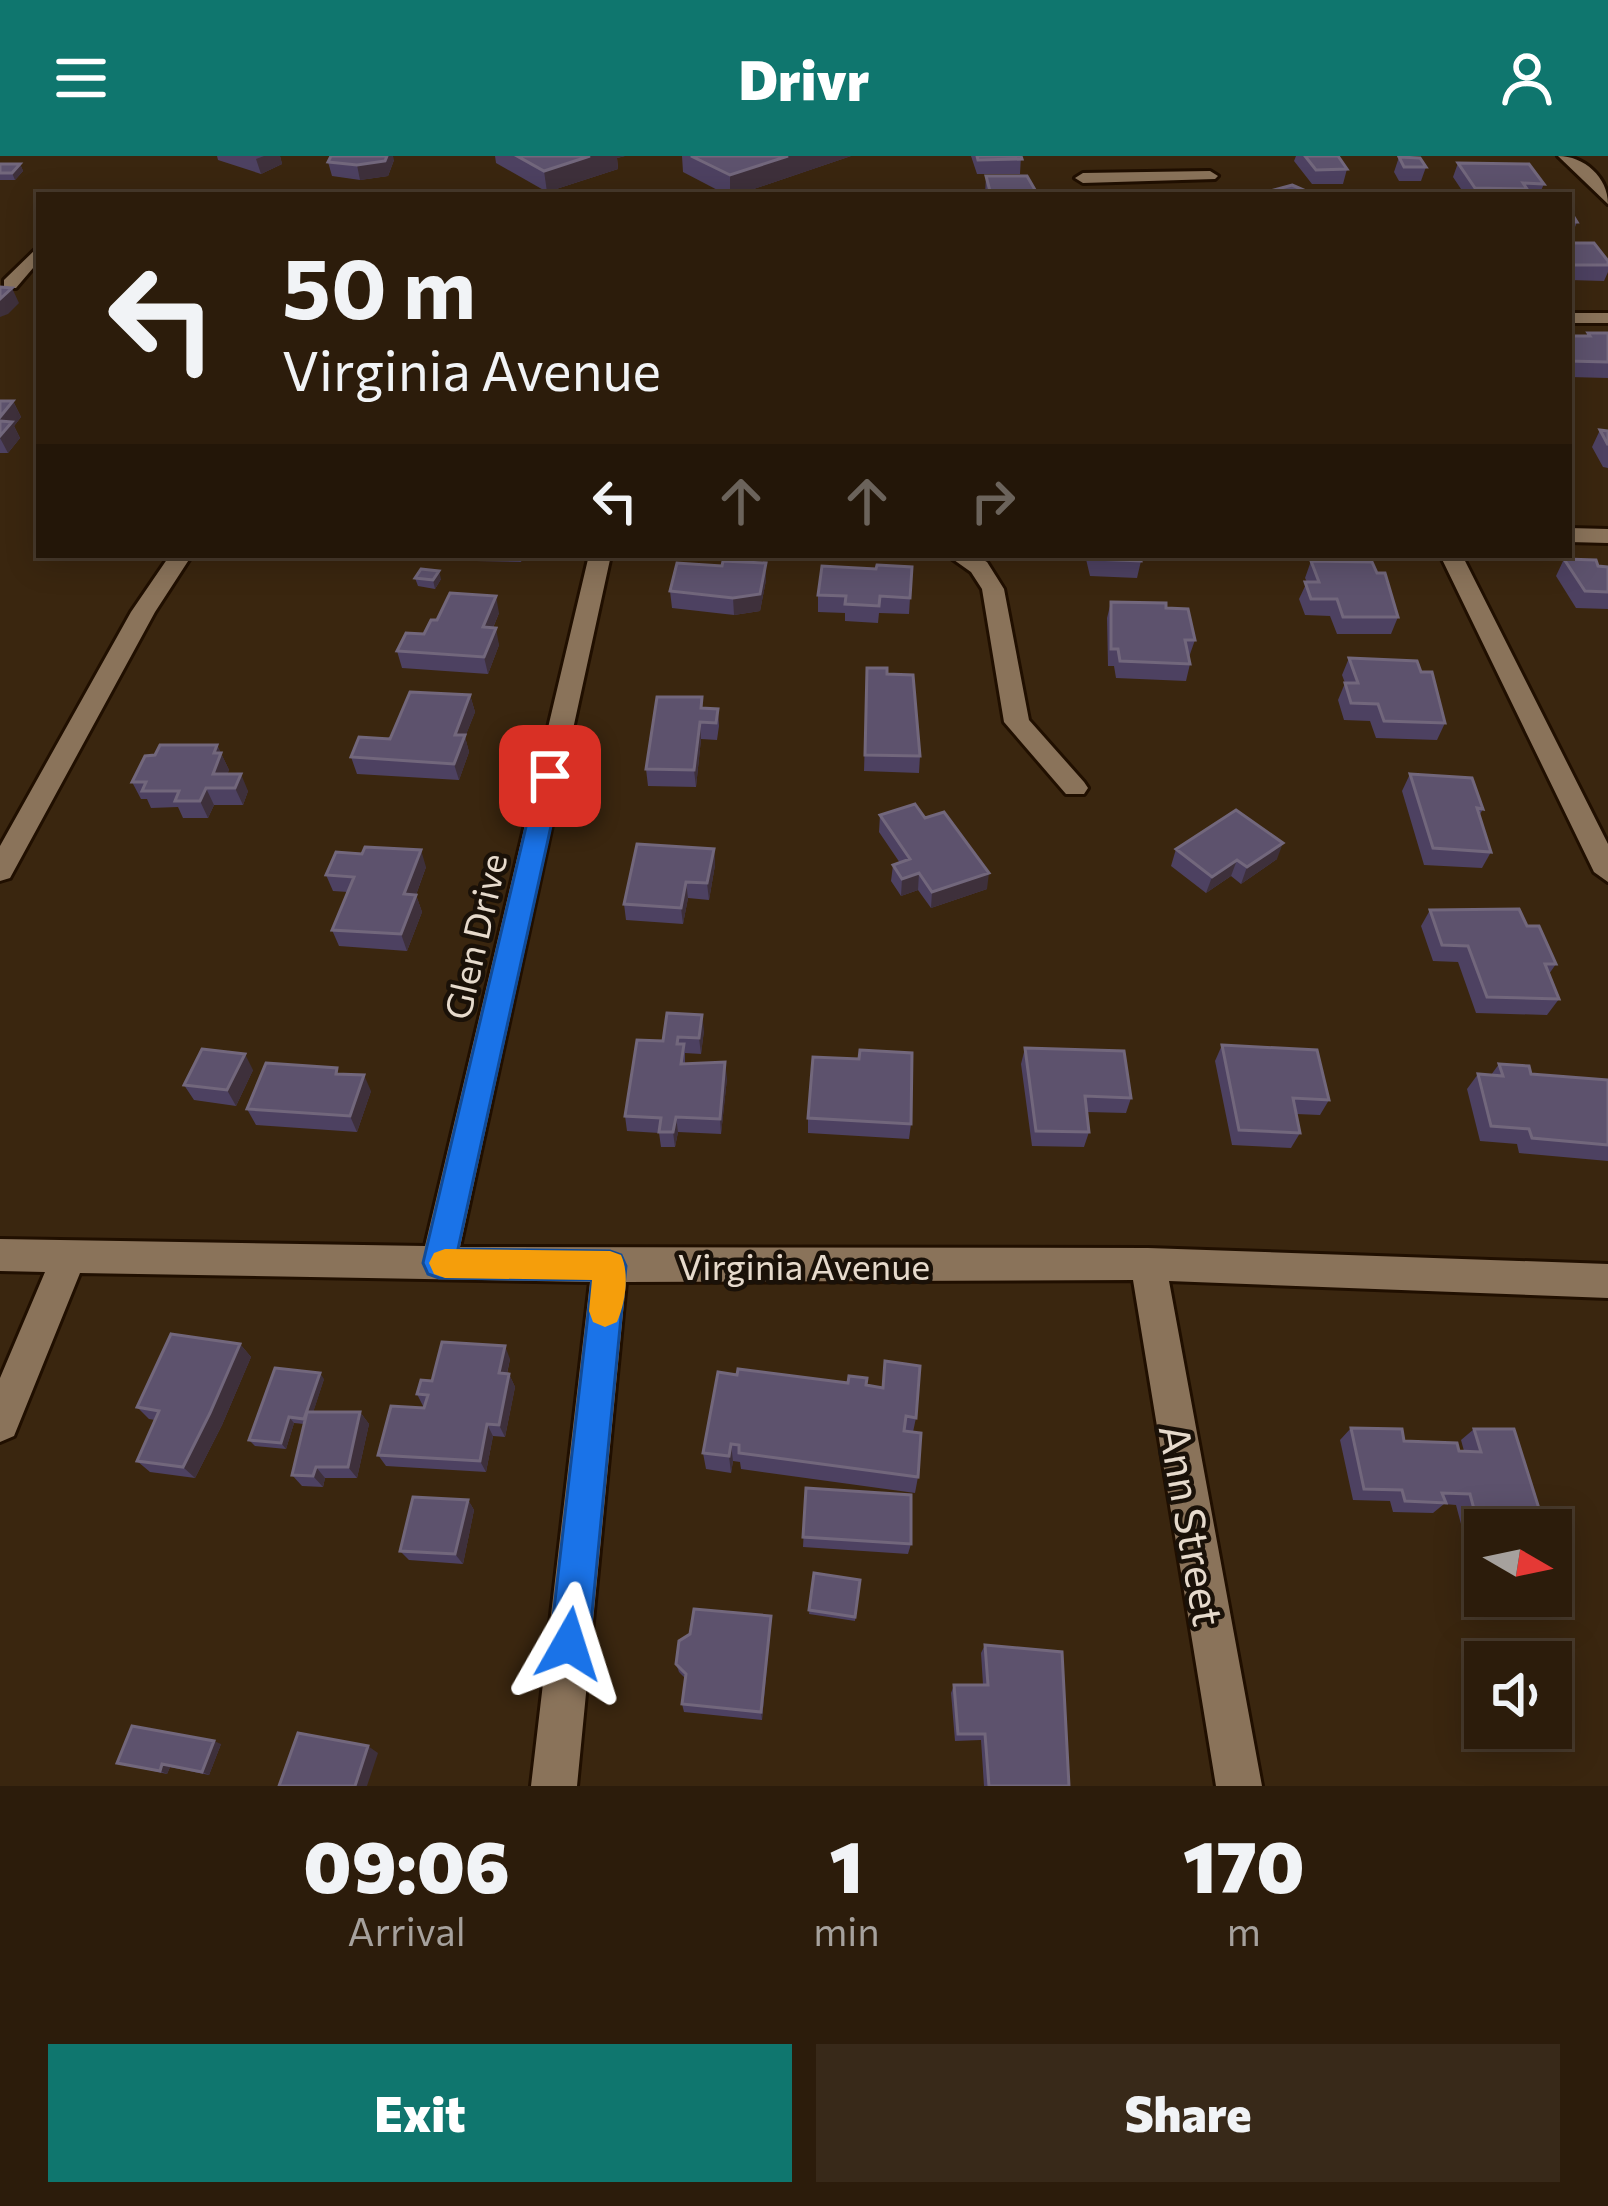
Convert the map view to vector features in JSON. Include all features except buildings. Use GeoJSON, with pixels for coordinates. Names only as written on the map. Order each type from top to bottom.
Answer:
{"type":"FeatureCollection","features":[{"type":"Feature","properties":{"kind":"street"},"geometry":{"type":"LineString","coordinates":[[1075,156],[1090,192]]}},
{"type":"Feature","properties":{"kind":"street"},"geometry":{"type":"LineString","coordinates":[[1565,156],[1584,170],[1608,200]]}},
{"type":"Feature","properties":{"kind":"street"},"geometry":{"type":"LineString","coordinates":[[1083,178],[1210,176]]}},
{"type":"Feature","properties":{"kind":"street"},"geometry":{"type":"LineString","coordinates":[[5,284],[36,254]]}},
{"type":"Feature","properties":{"kind":"street"},"geometry":{"type":"LineString","coordinates":[[5,284],[36,284]]}},
{"type":"Feature","properties":{"kind":"street"},"geometry":{"type":"LineString","coordinates":[[1572,318],[1608,318]]}},
{"type":"Feature","properties":{"kind":"street"},"geometry":{"type":"LineString","coordinates":[[1572,536],[1608,536]]}},
{"type":"Feature","properties":{"kind":"street"},"geometry":{"type":"LineString","coordinates":[[0,871],[143,612],[179,558]]}},
{"type":"Feature","properties":{"kind":"street","name":"Glen Drive"},"geometry":{"type":"LineString","coordinates":[[439,1263],[599,558]]}},
{"type":"Feature","properties":{"kind":"street"},"geometry":{"type":"LineString","coordinates":[[964,558],[980,567],[992,589],[1017,722],[1076,788]]}},
{"type":"Feature","properties":{"kind":"street"},"geometry":{"type":"LineString","coordinates":[[1452,558],[1608,872]]}},
{"type":"Feature","properties":{"kind":"street","name":"Virginia Avenue"},"geometry":{"type":"LineString","coordinates":[[0,1255],[610,1266],[1148,1264],[1608,1281]]}},
{"type":"Feature","properties":{"kind":"street"},"geometry":{"type":"LineString","coordinates":[[0,1423],[69,1257]]}},
{"type":"Feature","properties":{"kind":"street","name":"Ann Street"},"geometry":{"type":"LineString","coordinates":[[1148,1264],[1238,1786]]}},
{"type":"Feature","properties":{"kind":"street"},"geometry":{"type":"LineString","coordinates":[[554,1786],[610,1266]]}},
{"type":"Feature","properties":{"kind":"slow traffic"},"geometry":{"type":"LineString","coordinates":[[445,1263],[610,1266],[605,1311]]}},
{"type":"Feature","properties":{"kind":"route"},"geometry":{"type":"LineString","coordinates":[[550,776],[439,1263],[610,1266],[569,1644]]}}]}
